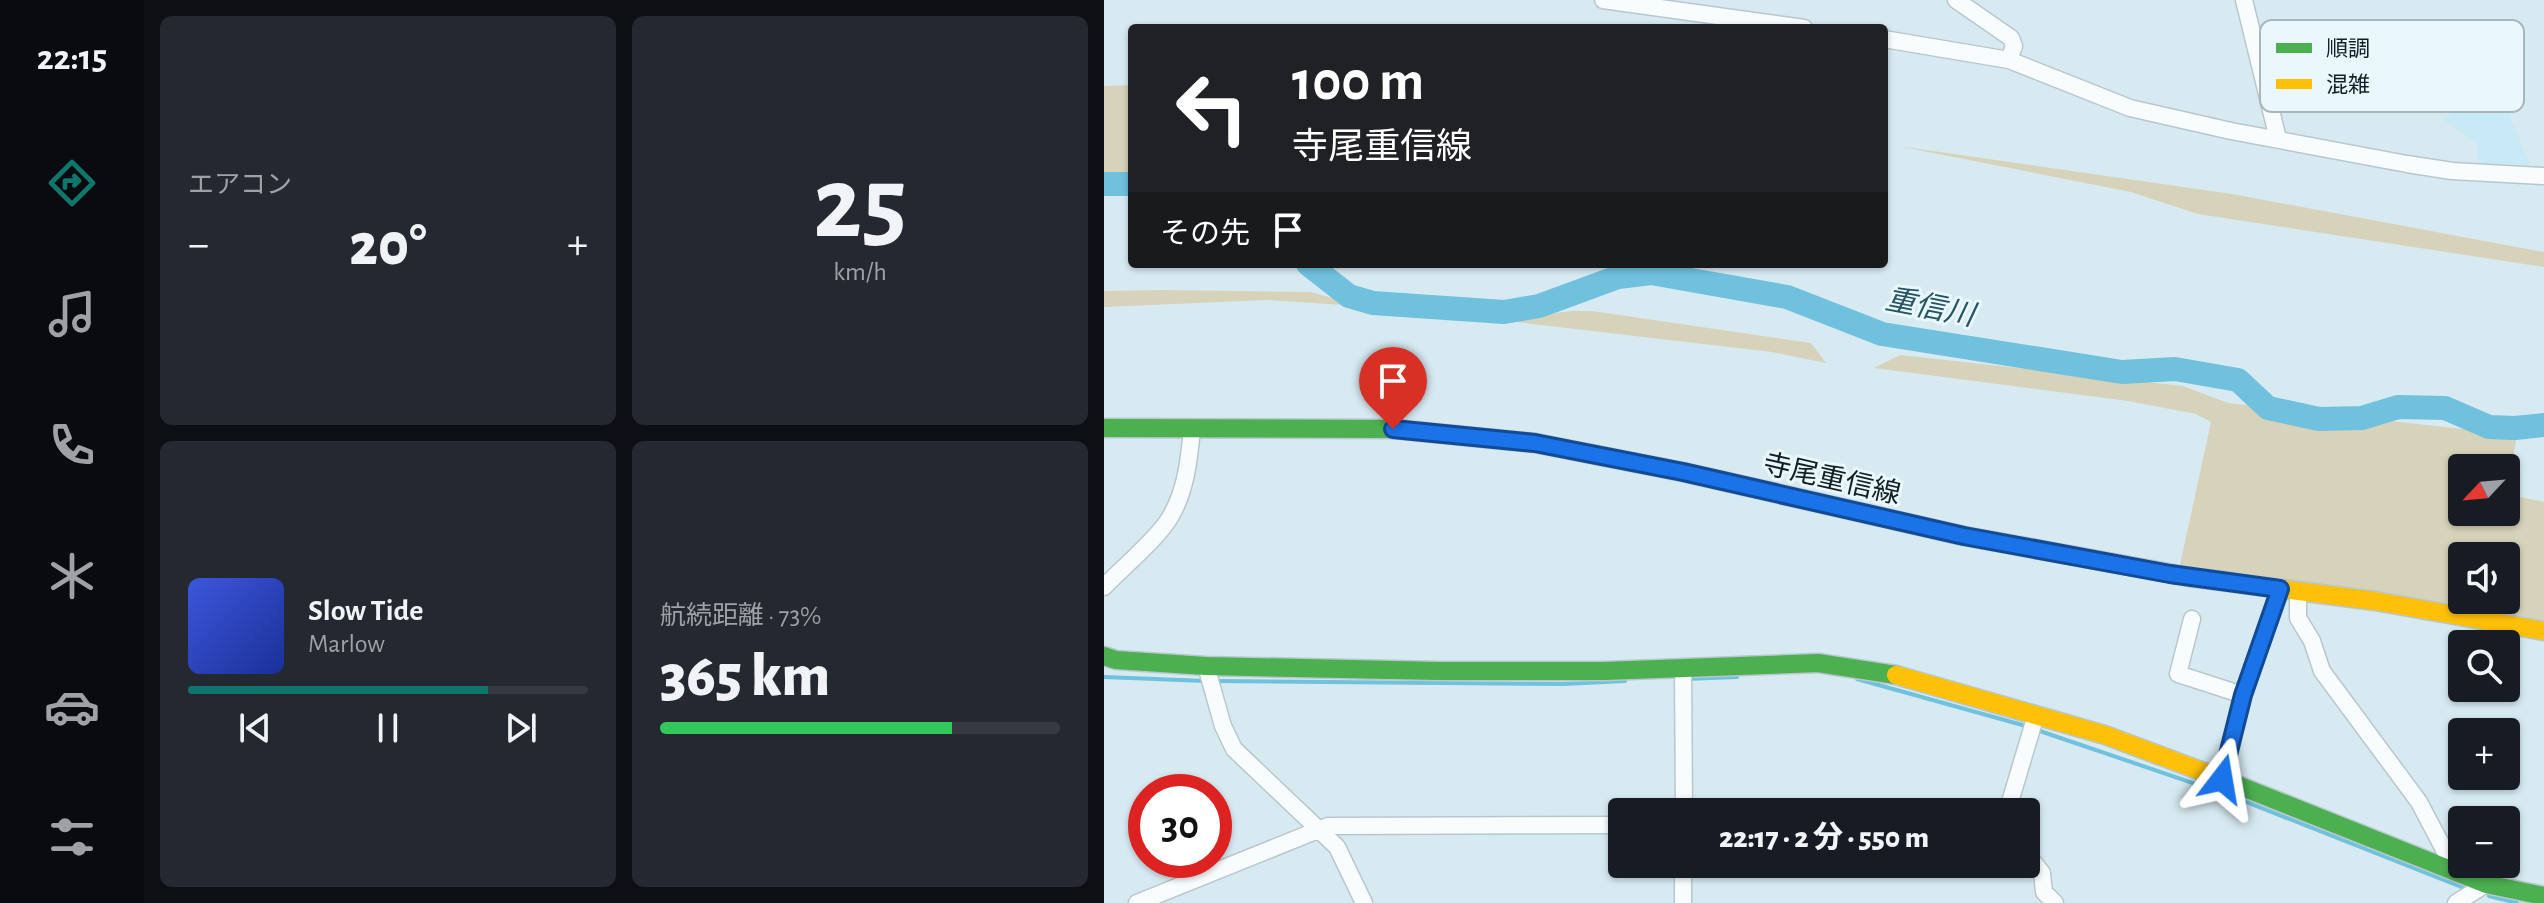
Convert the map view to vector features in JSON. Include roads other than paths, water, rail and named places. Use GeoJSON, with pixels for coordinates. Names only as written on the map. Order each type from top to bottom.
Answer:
{"type":"FeatureCollection","features":[{"type":"Feature","properties":{"kind":"street"},"geometry":{"type":"LineString","coordinates":[[1603,0],[1775,24]]}},
{"type":"Feature","properties":{"kind":"street"},"geometry":{"type":"LineString","coordinates":[[1956,0],[2011,38],[2014,46],[2009,60]]}},
{"type":"Feature","properties":{"kind":"street"},"geometry":{"type":"LineString","coordinates":[[2244,0],[2260,65]]}},
{"type":"Feature","properties":{"kind":"street"},"geometry":{"type":"LineString","coordinates":[[1888,40],[2009,60],[2130,108],[2278,139],[2452,171],[2544,176]]}},
{"type":"Feature","properties":{"kind":"street"},"geometry":{"type":"LineString","coordinates":[[2271,112],[2278,139]]}},
{"type":"Feature","properties":{"kind":"street","name":"寺尾重信線"},"geometry":{"type":"LineString","coordinates":[[1104,428],[1393,429],[1535,443],[1683,472],[1964,536],[2170,574],[2375,601],[2544,631]]}},
{"type":"Feature","properties":{"kind":"street"},"geometry":{"type":"LineString","coordinates":[[1104,587],[1168,521],[1181,495],[1189,463],[1192,429]]}},
{"type":"Feature","properties":{"kind":"street"},"geometry":{"type":"LineString","coordinates":[[2222,779],[2243,695],[2289,590]]}},
{"type":"Feature","properties":{"kind":"street"},"geometry":{"type":"LineString","coordinates":[[2289,590],[2322,671],[2419,802],[2448,857]]}},
{"type":"Feature","properties":{"kind":"street"},"geometry":{"type":"LineString","coordinates":[[2192,619],[2178,674],[2243,695]]}},
{"type":"Feature","properties":{"kind":"street"},"geometry":{"type":"LineString","coordinates":[[1104,656],[1116,660],[1206,666],[1544,671],[1818,663],[1851,666],[1885,672],[2105,735],[2448,869]]}},
{"type":"Feature","properties":{"kind":"street"},"geometry":{"type":"LineString","coordinates":[[1206,666],[1223,726],[1234,749],[1337,847],[1364,903]]}},
{"type":"Feature","properties":{"kind":"street"},"geometry":{"type":"LineString","coordinates":[[1683,667],[1684,798]]}},
{"type":"Feature","properties":{"kind":"street"},"geometry":{"type":"LineString","coordinates":[[2011,798],[2036,715]]}},
{"type":"Feature","properties":{"kind":"street"},"geometry":{"type":"LineString","coordinates":[[1137,903],[1328,826],[1608,825]]}},
{"type":"Feature","properties":{"kind":"street"},"geometry":{"type":"LineString","coordinates":[[2040,870],[2044,892],[2055,903]]}},
{"type":"Feature","properties":{"kind":"street"},"geometry":{"type":"LineString","coordinates":[[1683,878],[1683,903]]}},
{"type":"Feature","properties":{"kind":"street"},"geometry":{"type":"LineString","coordinates":[[2471,878],[2544,896]]}},
{"type":"Feature","properties":{"kind":"street"},"geometry":{"type":"LineString","coordinates":[[2456,903],[2486,884]]}},
{"type":"Feature","properties":{"kind":"street"},"geometry":{"type":"LineString","coordinates":[[2485,903],[2486,884]]}},
{"type":"Feature","properties":{"kind":"waterway","name":"重信川"},"geometry":{"type":"LineString","coordinates":[[1104,184],[1128,184]]}},
{"type":"Feature","properties":{"kind":"waterway","name":"重信川"},"geometry":{"type":"LineString","coordinates":[[1313,268],[1349,296],[1373,303],[1504,312],[1539,306],[1618,277],[1651,273],[1787,297],[1882,334],[2122,372],[2175,369],[2238,380],[2268,408],[2319,419],[2362,418],[2398,407],[2445,408],[2489,427],[2544,425]]}},
{"type":"Feature","properties":{"kind":"waterway"},"geometry":{"type":"LineString","coordinates":[[1104,677],[1206,681]]}},
{"type":"Feature","properties":{"kind":"waterway"},"geometry":{"type":"LineString","coordinates":[[1686,679],[1737,677]]}},
{"type":"Feature","properties":{"kind":"waterway"},"geometry":{"type":"LineString","coordinates":[[1857,679],[2026,726]]}},
{"type":"Feature","properties":{"kind":"waterway"},"geometry":{"type":"LineString","coordinates":[[1214,681],[1564,684],[1625,681]]}},
{"type":"Feature","properties":{"kind":"waterway"},"geometry":{"type":"LineString","coordinates":[[2034,729],[2231,796],[2469,890]]}},
{"type":"Feature","properties":{"kind":"waterway"},"geometry":{"type":"LineString","coordinates":[[2489,896],[2517,903]]}}]}
